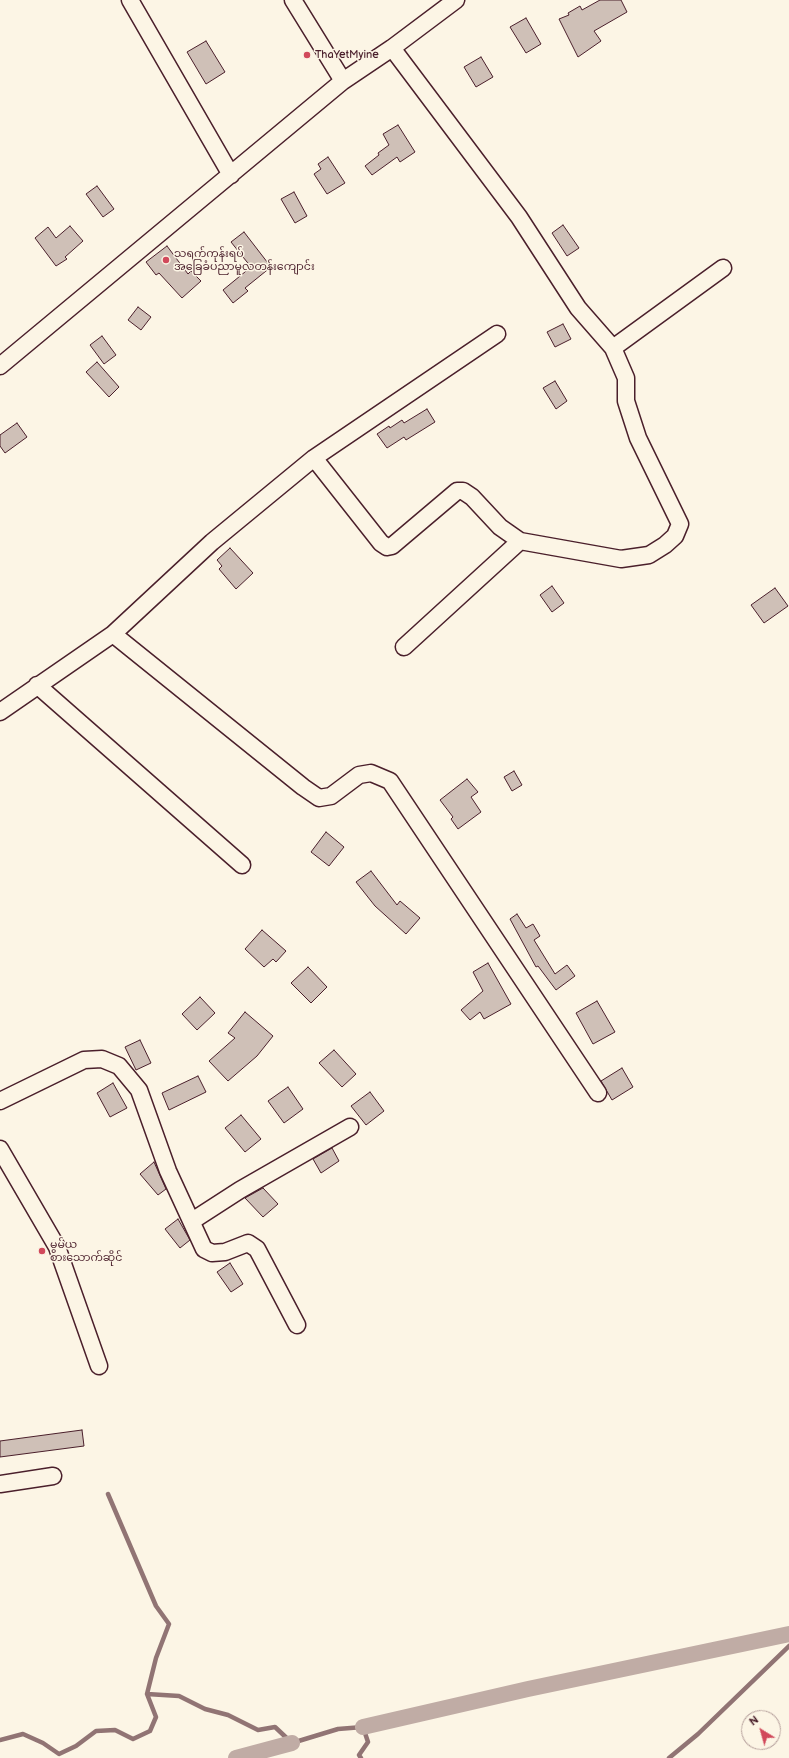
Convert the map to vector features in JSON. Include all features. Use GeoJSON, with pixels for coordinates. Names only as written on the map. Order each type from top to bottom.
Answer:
{"type":"FeatureCollection","features":[{"type":"Feature","properties":{"kind":"street"},"geometry":{"type":"LineString","coordinates":[[130,0],[231,175]]}},
{"type":"Feature","properties":{"kind":"street"},"geometry":{"type":"LineString","coordinates":[[292,0],[343,82]]}},
{"type":"Feature","properties":{"kind":"street"},"geometry":{"type":"LineString","coordinates":[[0,366],[343,82],[392,48],[456,0]]}},
{"type":"Feature","properties":{"kind":"street"},"geometry":{"type":"LineString","coordinates":[[314,458],[381,543],[387,547],[392,546],[457,491],[463,491],[472,497],[500,527],[520,541],[621,559],[649,555],[665,545],[675,536],[680,524],[638,438],[626,401],[626,378],[613,348],[578,308],[518,217],[392,48]]}},
{"type":"Feature","properties":{"kind":"street"},"geometry":{"type":"LineString","coordinates":[[613,348],[724,268]]}},
{"type":"Feature","properties":{"kind":"street"},"geometry":{"type":"LineString","coordinates":[[0,712],[37,685],[113,634],[212,542],[314,458],[497,334]]}},
{"type":"Feature","properties":{"kind":"street"},"geometry":{"type":"LineString","coordinates":[[404,647],[520,541]]}},
{"type":"Feature","properties":{"kind":"street"},"geometry":{"type":"LineString","coordinates":[[113,634],[303,787],[319,798],[331,796],[359,775],[371,773],[390,781],[598,1093]]}},
{"type":"Feature","properties":{"kind":"street"},"geometry":{"type":"LineString","coordinates":[[37,685],[242,865]]}},
{"type":"Feature","properties":{"kind":"street"},"geometry":{"type":"LineString","coordinates":[[0,1101],[84,1060],[102,1059],[119,1066],[139,1090],[168,1171],[204,1249],[212,1253],[225,1252],[248,1243],[257,1249],[297,1325]]}},
{"type":"Feature","properties":{"kind":"street"},"geometry":{"type":"LineString","coordinates":[[192,1221],[240,1190],[350,1128]]}},
{"type":"Feature","properties":{"kind":"street"},"geometry":{"type":"LineString","coordinates":[[0,1149],[57,1247],[99,1366]]}},
{"type":"Feature","properties":{"kind":"street"},"geometry":{"type":"LineString","coordinates":[[0,1484],[52,1476]]}},
{"type":"Feature","properties":{"kind":"building"},"geometry":{"type":"Polygon","coordinates":[[[600,0],[621,0],[627,12],[594,31],[601,41],[578,57],[559,19],[569,15],[568,13],[580,6],[582,10],[600,0]]]}},
{"type":"Feature","properties":{"kind":"building"},"geometry":{"type":"Polygon","coordinates":[[[526,18],[541,44],[526,53],[510,27],[526,18]]]}},
{"type":"Feature","properties":{"kind":"building"},"geometry":{"type":"Polygon","coordinates":[[[206,41],[225,72],[206,84],[187,52],[206,41]]]}},
{"type":"Feature","properties":{"kind":"building"},"geometry":{"type":"Polygon","coordinates":[[[481,57],[493,77],[476,87],[464,67],[481,57]]]}},
{"type":"Feature","properties":{"kind":"building"},"geometry":{"type":"Polygon","coordinates":[[[398,125],[415,152],[400,162],[397,157],[372,175],[365,166],[379,155],[378,153],[389,145],[383,134],[398,125]]]}},
{"type":"Feature","properties":{"kind":"building"},"geometry":{"type":"Polygon","coordinates":[[[328,157],[345,183],[327,194],[314,174],[321,169],[318,164],[328,157]]]}},
{"type":"Feature","properties":{"kind":"building"},"geometry":{"type":"Polygon","coordinates":[[[97,186],[114,209],[103,217],[86,194],[97,186]]]}},
{"type":"Feature","properties":{"kind":"building"},"geometry":{"type":"Polygon","coordinates":[[[294,192],[307,216],[295,223],[281,199],[294,192]]]}},
{"type":"Feature","properties":{"kind":"building"},"geometry":{"type":"Polygon","coordinates":[[[563,225],[579,248],[567,256],[552,233],[563,225]]]}},
{"type":"Feature","properties":{"kind":"building"},"geometry":{"type":"Polygon","coordinates":[[[70,226],[83,241],[65,257],[67,259],[56,266],[35,238],[48,227],[56,238],[70,226]]]}},
{"type":"Feature","properties":{"kind":"building"},"geometry":{"type":"Polygon","coordinates":[[[244,232],[271,267],[245,288],[248,291],[233,303],[223,290],[251,267],[231,242],[244,232]]]}},
{"type":"Feature","properties":{"kind":"building"},"geometry":{"type":"Polygon","coordinates":[[[167,246],[188,274],[191,271],[201,281],[182,298],[159,273],[156,275],[146,262],[167,246]]]}},
{"type":"Feature","properties":{"kind":"building"},"geometry":{"type":"Polygon","coordinates":[[[138,307],[151,317],[141,330],[128,320],[138,307]]]}},
{"type":"Feature","properties":{"kind":"building"},"geometry":{"type":"Polygon","coordinates":[[[563,324],[571,339],[555,347],[547,332],[563,324]]]}},
{"type":"Feature","properties":{"kind":"building"},"geometry":{"type":"Polygon","coordinates":[[[102,336],[116,355],[104,364],[90,345],[102,336]]]}},
{"type":"Feature","properties":{"kind":"building"},"geometry":{"type":"Polygon","coordinates":[[[97,362],[119,387],[109,397],[86,372],[97,362]]]}},
{"type":"Feature","properties":{"kind":"building"},"geometry":{"type":"Polygon","coordinates":[[[555,381],[567,401],[556,409],[543,388],[555,381]]]}},
{"type":"Feature","properties":{"kind":"building"},"geometry":{"type":"Polygon","coordinates":[[[427,409],[435,422],[406,440],[404,437],[387,448],[377,434],[402,420],[404,423],[427,409]]]}},
{"type":"Feature","properties":{"kind":"building"},"geometry":{"type":"Polygon","coordinates":[[[17,423],[27,437],[5,453],[0,446],[0,435],[17,423]]]}},
{"type":"Feature","properties":{"kind":"building"},"geometry":{"type":"Polygon","coordinates":[[[230,548],[253,573],[236,589],[219,569],[222,566],[217,560],[230,548]]]}},
{"type":"Feature","properties":{"kind":"building"},"geometry":{"type":"Polygon","coordinates":[[[552,586],[564,603],[552,612],[540,595],[552,586]]]}},
{"type":"Feature","properties":{"kind":"building"},"geometry":{"type":"Polygon","coordinates":[[[775,588],[788,606],[764,623],[751,605],[775,588]]]}},
{"type":"Feature","properties":{"kind":"building"},"geometry":{"type":"Polygon","coordinates":[[[514,771],[522,785],[512,791],[504,777],[514,771]]]}},
{"type":"Feature","properties":{"kind":"building"},"geometry":{"type":"Polygon","coordinates":[[[467,779],[478,792],[471,797],[481,812],[458,829],[451,819],[453,817],[440,800],[467,779]]]}},
{"type":"Feature","properties":{"kind":"building"},"geometry":{"type":"Polygon","coordinates":[[[326,832],[344,847],[329,866],[311,852],[326,832]]]}},
{"type":"Feature","properties":{"kind":"building"},"geometry":{"type":"Polygon","coordinates":[[[371,871],[397,905],[400,901],[420,918],[406,934],[375,906],[356,882],[371,871]]]}},
{"type":"Feature","properties":{"kind":"building"},"geometry":{"type":"Polygon","coordinates":[[[517,914],[526,928],[533,924],[540,936],[534,940],[555,974],[567,965],[575,976],[556,990],[538,966],[536,967],[510,919],[517,914]]]}},
{"type":"Feature","properties":{"kind":"building"},"geometry":{"type":"Polygon","coordinates":[[[262,930],[286,951],[276,962],[273,959],[264,967],[245,949],[262,930]]]}},
{"type":"Feature","properties":{"kind":"building"},"geometry":{"type":"Polygon","coordinates":[[[488,963],[511,1004],[484,1019],[480,1012],[470,1020],[461,1010],[483,991],[473,972],[488,963]]]}},
{"type":"Feature","properties":{"kind":"building"},"geometry":{"type":"Polygon","coordinates":[[[308,967],[327,987],[311,1003],[291,983],[308,967]]]}},
{"type":"Feature","properties":{"kind":"building"},"geometry":{"type":"Polygon","coordinates":[[[200,997],[215,1013],[197,1030],[182,1014],[200,997]]]}},
{"type":"Feature","properties":{"kind":"building"},"geometry":{"type":"Polygon","coordinates":[[[597,1001],[615,1032],[593,1044],[576,1013],[597,1001]]]}},
{"type":"Feature","properties":{"kind":"building"},"geometry":{"type":"Polygon","coordinates":[[[245,1012],[273,1036],[257,1056],[228,1081],[209,1061],[235,1038],[228,1033],[245,1012]]]}},
{"type":"Feature","properties":{"kind":"building"},"geometry":{"type":"Polygon","coordinates":[[[140,1040],[151,1063],[136,1070],[125,1047],[140,1040]]]}},
{"type":"Feature","properties":{"kind":"building"},"geometry":{"type":"Polygon","coordinates":[[[334,1050],[356,1074],[342,1087],[319,1063],[334,1050]]]}},
{"type":"Feature","properties":{"kind":"building"},"geometry":{"type":"Polygon","coordinates":[[[622,1068],[633,1087],[612,1100],[601,1081],[622,1068]]]}},
{"type":"Feature","properties":{"kind":"building"},"geometry":{"type":"Polygon","coordinates":[[[198,1076],[206,1092],[169,1110],[162,1093],[198,1076]]]}},
{"type":"Feature","properties":{"kind":"building"},"geometry":{"type":"Polygon","coordinates":[[[113,1083],[127,1108],[110,1117],[97,1093],[113,1083]]]}},
{"type":"Feature","properties":{"kind":"building"},"geometry":{"type":"Polygon","coordinates":[[[288,1087],[303,1109],[284,1123],[268,1101],[288,1087]]]}},
{"type":"Feature","properties":{"kind":"building"},"geometry":{"type":"Polygon","coordinates":[[[370,1092],[384,1111],[366,1125],[351,1106],[370,1092]]]}},
{"type":"Feature","properties":{"kind":"building"},"geometry":{"type":"Polygon","coordinates":[[[241,1115],[261,1139],[245,1152],[225,1128],[241,1115]]]}},
{"type":"Feature","properties":{"kind":"building"},"geometry":{"type":"Polygon","coordinates":[[[332,1148],[339,1161],[321,1173],[313,1159],[332,1148]]]}},
{"type":"Feature","properties":{"kind":"building"},"geometry":{"type":"Polygon","coordinates":[[[154,1162],[166,1189],[158,1195],[140,1174],[154,1162]]]}},
{"type":"Feature","properties":{"kind":"building"},"geometry":{"type":"Polygon","coordinates":[[[263,1188],[278,1204],[263,1217],[245,1198],[263,1188]]]}},
{"type":"Feature","properties":{"kind":"building"},"geometry":{"type":"Polygon","coordinates":[[[178,1219],[190,1240],[180,1248],[165,1229],[178,1219]]]}},
{"type":"Feature","properties":{"kind":"building"},"geometry":{"type":"Polygon","coordinates":[[[230,1263],[243,1284],[231,1292],[217,1272],[230,1263]]]}},
{"type":"Feature","properties":{"kind":"building"},"geometry":{"type":"Polygon","coordinates":[[[82,1430],[84,1446],[0,1457],[0,1441],[82,1430]]]}},
{"type":"Feature","properties":{"kind":"waterway"},"geometry":{"type":"LineString","coordinates":[[0,1740],[23,1734],[43,1743],[59,1754],[76,1746],[96,1731],[115,1730],[133,1739],[150,1731],[156,1717],[147,1694],[156,1658],[169,1624],[156,1606],[108,1494]]}},
{"type":"Feature","properties":{"kind":"waterway"},"geometry":{"type":"LineString","coordinates":[[363,1727],[528,1689],[789,1634]]}},
{"type":"Feature","properties":{"kind":"waterway"},"geometry":{"type":"LineString","coordinates":[[669,1758],[698,1734],[789,1646]]}},
{"type":"Feature","properties":{"kind":"waterway"},"geometry":{"type":"LineString","coordinates":[[147,1694],[179,1696],[205,1709],[228,1715],[258,1730],[275,1727],[292,1743],[338,1729],[363,1727],[368,1742],[359,1755],[361,1758]]}},
{"type":"Feature","properties":{"kind":"waterway"},"geometry":{"type":"LineString","coordinates":[[236,1758],[292,1743]]}},
{"type":"Feature","properties":{"kind":"place","name":"ThaYetMyine"},"geometry":{"type":"Point","coordinates":[307,55]}},
{"type":"Feature","properties":{"kind":"place","name":"သရက်ကုန်းရပ် အခြေခံပညာမူလတန်းကျောင်း"},"geometry":{"type":"Point","coordinates":[166,260]}},
{"type":"Feature","properties":{"kind":"place","name":"မွမ်ယ စားသောက်ဆိုင်"},"geometry":{"type":"Point","coordinates":[42,1251]}}]}
